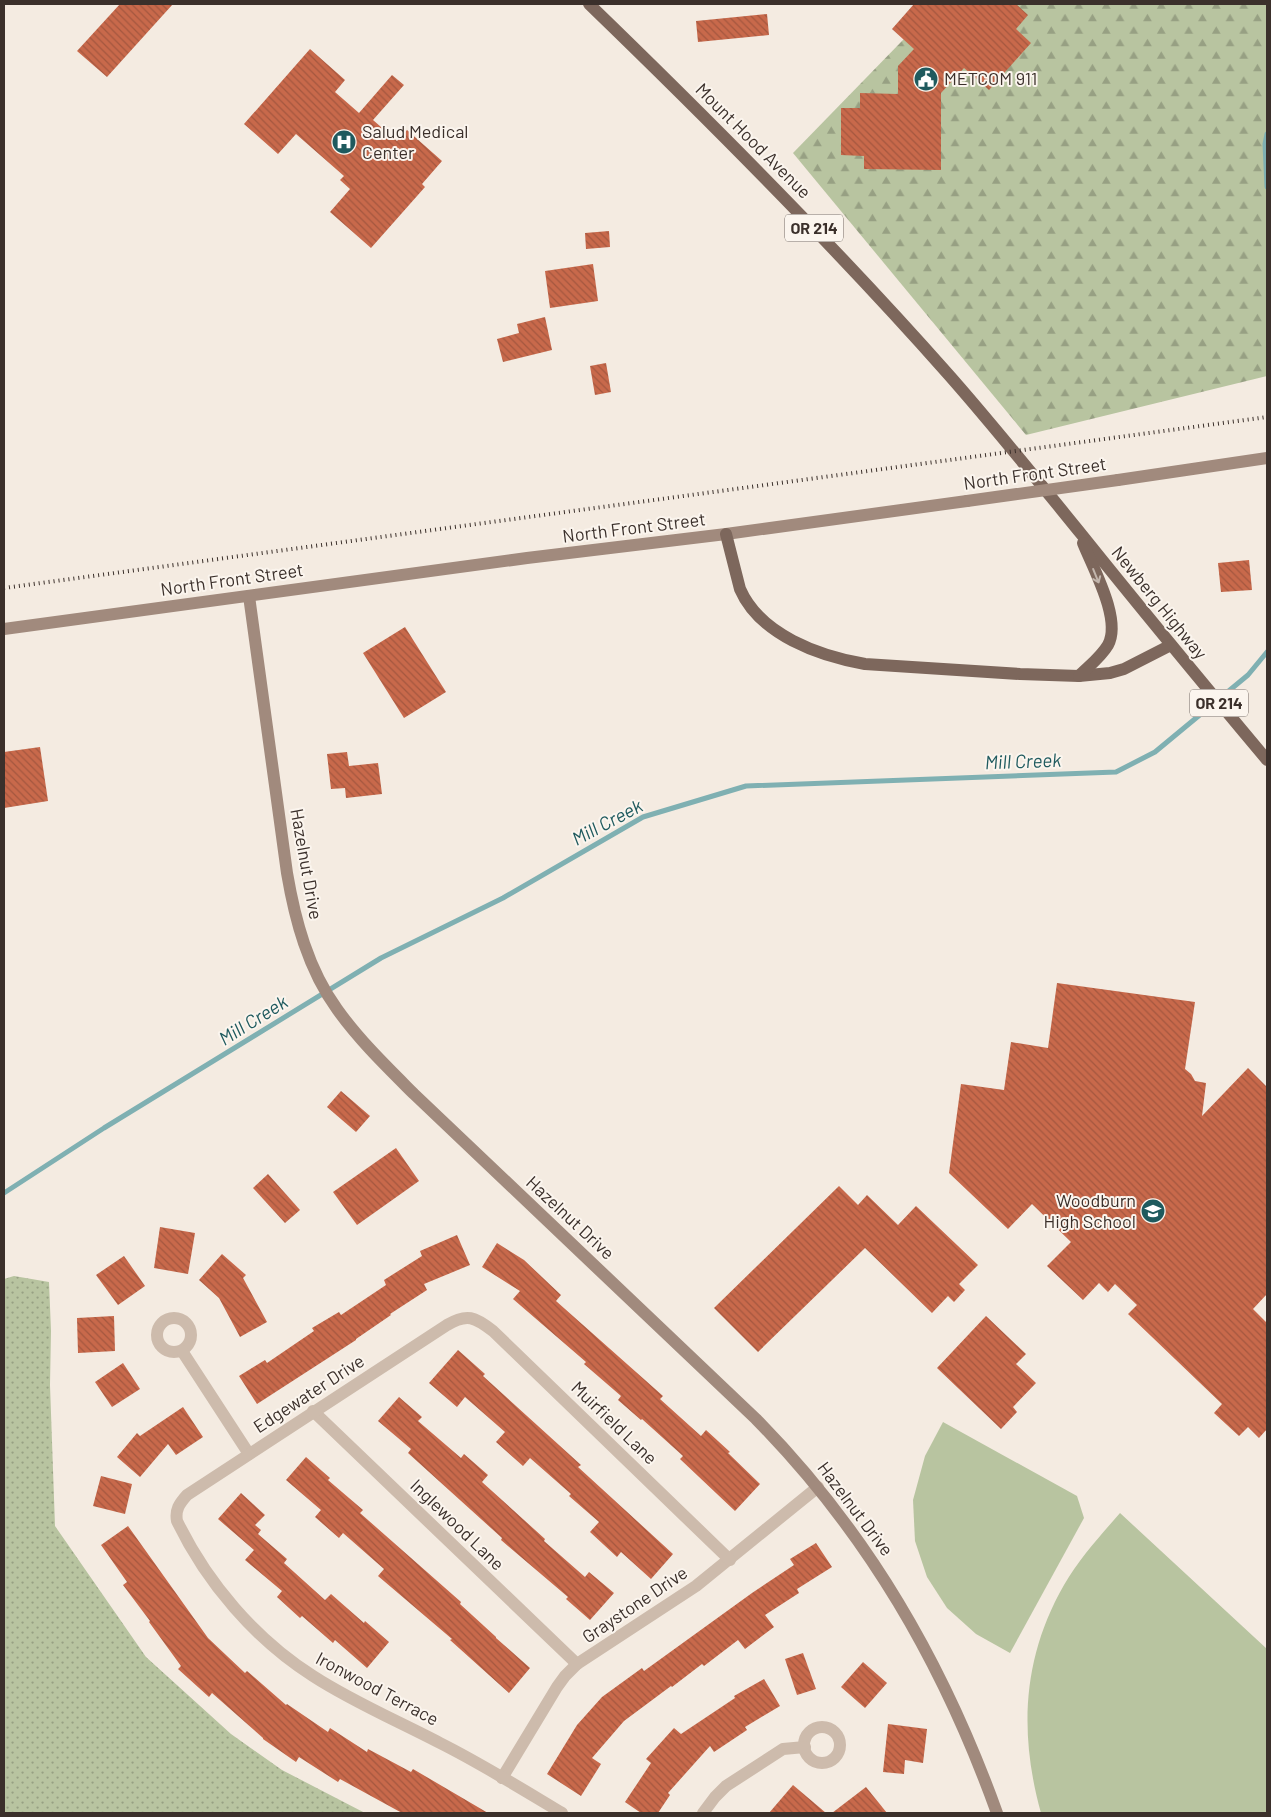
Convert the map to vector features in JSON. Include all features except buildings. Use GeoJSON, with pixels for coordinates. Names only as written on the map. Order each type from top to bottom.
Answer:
{"type":"FeatureCollection","features":[{"type":"Feature","properties":{"kind":"main road","name":"Mount Hood Avenue"},"geometry":{"type":"LineString","coordinates":[[589,4],[711,122],[812,226],[948,374],[1026,466]]}},
{"type":"Feature","properties":{"kind":"main road","name":"Newberg Highway"},"geometry":{"type":"LineString","coordinates":[[1026,466],[1267,760]]}},
{"type":"Feature","properties":{"kind":"main road"},"geometry":{"type":"LineString","coordinates":[[1078,531],[1104,595],[1112,625],[1112,636],[1108,645],[1080,676]]}},
{"type":"Feature","properties":{"kind":"main road"},"geometry":{"type":"LineString","coordinates":[[726,534],[736,577],[743,596],[751,608],[777,631],[819,652],[834,657],[865,664],[1080,676],[1124,669],[1171,645]]}},
{"type":"Feature","properties":{"kind":"street","name":"North Front Street"},"geometry":{"type":"LineString","coordinates":[[4,629],[527,558],[726,534],[1267,458]]}},
{"type":"Feature","properties":{"kind":"street","name":"Hazelnut Drive"},"geometry":{"type":"LineString","coordinates":[[249,596],[293,908],[310,958],[336,1008],[364,1043],[414,1094],[756,1419],[818,1487],[847,1524],[887,1582],[926,1649],[964,1726],[997,1813]]}},
{"type":"Feature","properties":{"kind":"street","name":"Edgewater Drive"},"geometry":{"type":"LineString","coordinates":[[176,1512],[187,1495],[313,1411],[446,1324],[458,1318],[470,1317]]}},
{"type":"Feature","properties":{"kind":"street","name":"Muirfield Lane"},"geometry":{"type":"LineString","coordinates":[[470,1317],[493,1331],[730,1560]]}},
{"type":"Feature","properties":{"kind":"street"},"geometry":{"type":"LineString","coordinates":[[182,1351],[249,1454]]}},
{"type":"Feature","properties":{"kind":"street","name":"Inglewood Lane"},"geometry":{"type":"LineString","coordinates":[[313,1411],[577,1664]]}},
{"type":"Feature","properties":{"kind":"street","name":"Graystone Drive"},"geometry":{"type":"LineString","coordinates":[[502,1778],[557,1687],[577,1664],[681,1597],[730,1560],[818,1487]]}},
{"type":"Feature","properties":{"kind":"street","name":"Ironwood Terrace"},"geometry":{"type":"LineString","coordinates":[[176,1512],[177,1521],[183,1533],[213,1581],[248,1623],[283,1655],[328,1686],[442,1744],[562,1813]]}},
{"type":"Feature","properties":{"kind":"street"},"geometry":{"type":"LineString","coordinates":[[703,1813],[726,1786],[783,1749],[805,1747]]}},
{"type":"Feature","properties":{"kind":"green space"},"geometry":{"type":"Polygon","coordinates":[[[938,4],[1267,4],[1267,376],[1026,435],[793,153],[938,4]]]}},
{"type":"Feature","properties":{"kind":"green space"},"geometry":{"type":"Polygon","coordinates":[[[14,1276],[49,1282],[51,1331],[50,1385],[55,1526],[146,1657],[231,1734],[282,1770],[365,1813],[4,1813],[4,1279],[14,1276]]]}},
{"type":"Feature","properties":{"kind":"green space"},"geometry":{"type":"Polygon","coordinates":[[[943,1422],[1077,1496],[1084,1518],[1010,1653],[976,1634],[947,1608],[927,1577],[915,1541],[913,1500],[925,1456],[943,1422]]]}},
{"type":"Feature","properties":{"kind":"green space"},"geometry":{"type":"Polygon","coordinates":[[[1120,1513],[1267,1649],[1267,1811],[1265,1813],[1041,1813],[1029,1754],[1028,1697],[1032,1668],[1050,1613],[1064,1585],[1090,1548],[1120,1513]]]}},
{"type":"Feature","properties":{"kind":"waterway","name":"Mill Creek"},"geometry":{"type":"LineString","coordinates":[[1267,134],[1265,144],[1267,187]]}},
{"type":"Feature","properties":{"kind":"waterway","name":"Mill Creek"},"geometry":{"type":"LineString","coordinates":[[4,1193],[104,1128],[381,958],[503,898],[643,817],[746,786],[1116,772],[1155,752],[1248,675],[1267,652]]}},
{"type":"Feature","properties":{"kind":"railway"},"geometry":{"type":"LineString","coordinates":[[4,588],[1267,417]]}},
{"type":"Feature","properties":{"kind":"place","name":"METCOM 911"},"geometry":{"type":"Point","coordinates":[926,79]}},
{"type":"Feature","properties":{"kind":"place","name":"Salud Medical Center"},"geometry":{"type":"Point","coordinates":[344,142]}},
{"type":"Feature","properties":{"kind":"place","name":"Woodburn High School"},"geometry":{"type":"Point","coordinates":[1153,1211]}}]}
